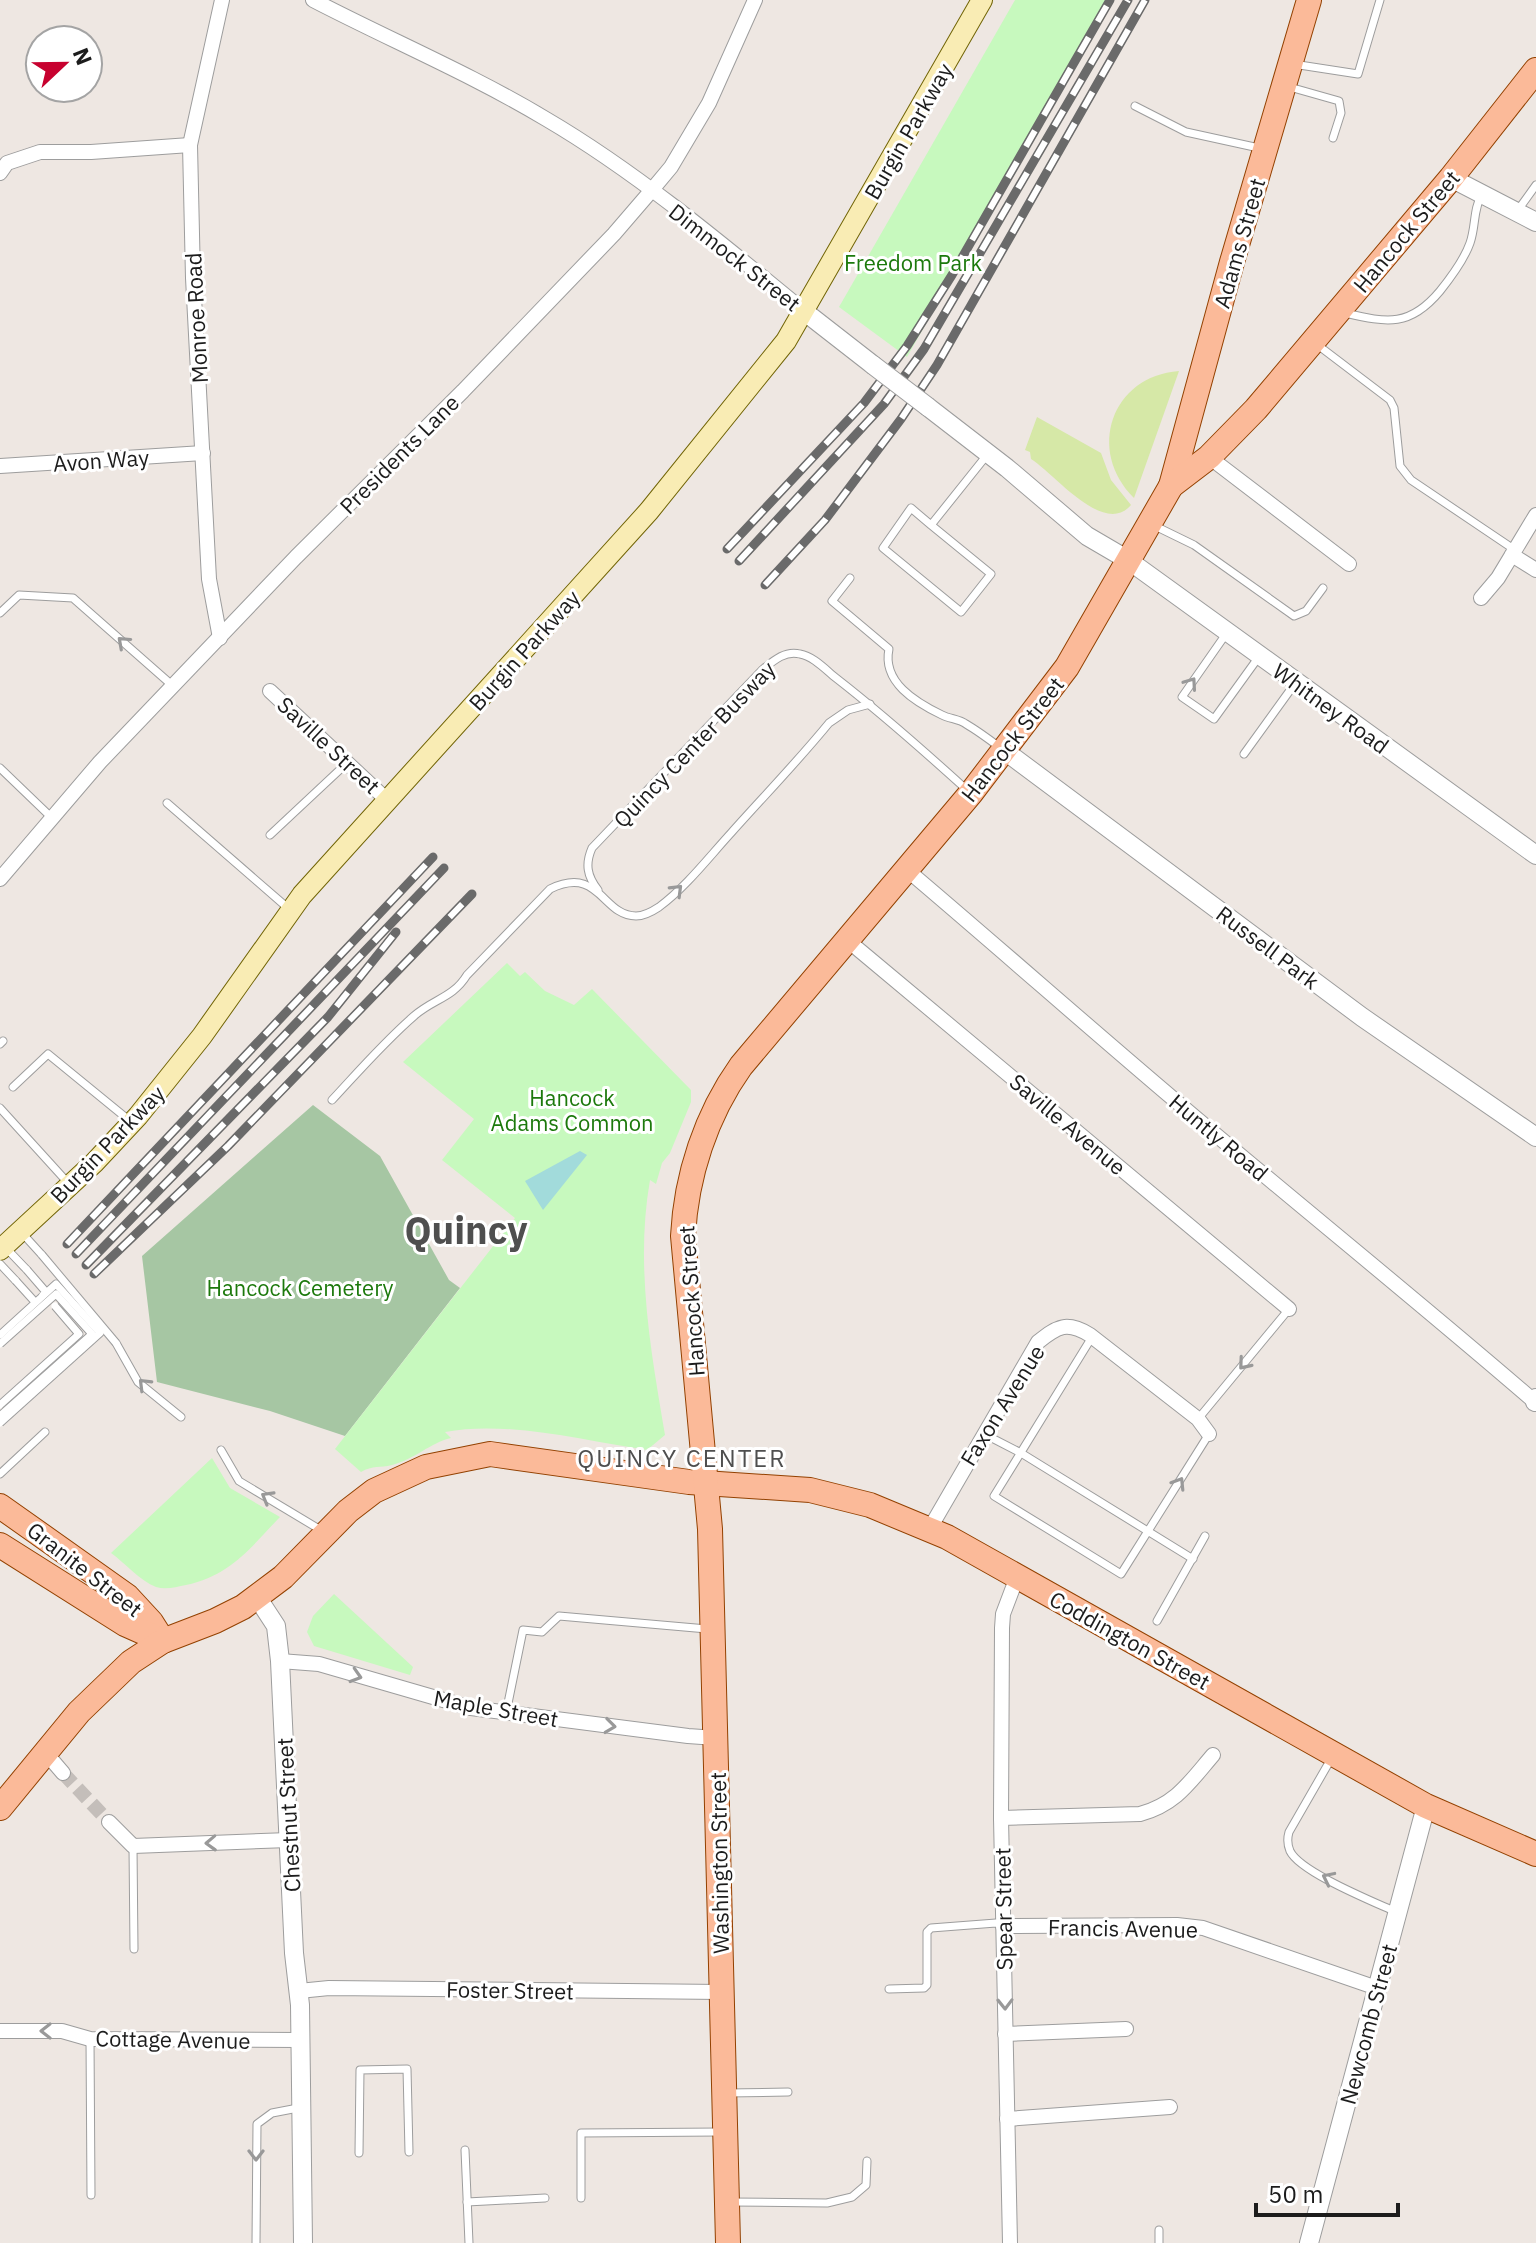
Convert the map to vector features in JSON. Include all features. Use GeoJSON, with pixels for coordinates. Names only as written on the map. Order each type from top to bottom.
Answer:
{"type":"FeatureCollection","features":[{"type":"Feature","properties":{"kind":"main road","name":"Burgin Parkway"},"geometry":{"type":"LineString","coordinates":[[1,1253],[131,1123],[183,1062],[291,911],[387,800],[649,511],[777,353],[805,312],[982,0]]}},
{"type":"Feature","properties":{"kind":"main road","name":"Adams Street"},"geometry":{"type":"LineString","coordinates":[[1171,486],[1309,0]]}},
{"type":"Feature","properties":{"kind":"main road","name":"Hancock Street"},"geometry":{"type":"LineString","coordinates":[[707,1483],[684,1261],[684,1217],[691,1180],[707,1129],[728,1085],[1005,751],[1067,667],[1171,486],[1209,457],[1256,409],[1451,178],[1536,70]]}},
{"type":"Feature","properties":{"kind":"main road","name":"Coddington Street"},"geometry":{"type":"LineString","coordinates":[[325,1533],[374,1491],[416,1470],[490,1454],[707,1483],[810,1490],[851,1499],[930,1528],[1426,1806],[1536,1854]]}},
{"type":"Feature","properties":{"kind":"main road","name":"Washington Street"},"geometry":{"type":"LineString","coordinates":[[707,1483],[728,2243]]}},
{"type":"Feature","properties":{"kind":"main road","name":"Granite Street"},"geometry":{"type":"LineString","coordinates":[[0,1506],[127,1596],[151,1622],[163,1641]]}},
{"type":"Feature","properties":{"kind":"main road"},"geometry":{"type":"LineString","coordinates":[[0,1808],[45,1752],[115,1676],[138,1656],[163,1641],[215,1621],[257,1597],[283,1577],[325,1533]]}},
{"type":"Feature","properties":{"kind":"main road","name":"Granite Street"},"geometry":{"type":"LineString","coordinates":[[0,1545],[118,1620],[163,1641]]}},
{"type":"Feature","properties":{"kind":"street","name":"Monroe Road"},"geometry":{"type":"LineString","coordinates":[[220,638],[209,579],[193,278],[190,145],[222,0]]}},
{"type":"Feature","properties":{"kind":"street","name":"Dimmock Street"},"geometry":{"type":"LineString","coordinates":[[313,0],[481,83],[547,119],[602,155],[988,453],[1087,536],[1128,560]]}},
{"type":"Feature","properties":{"kind":"street","name":"Presidents Lane"},"geometry":{"type":"LineString","coordinates":[[0,879],[100,762],[296,557],[463,391],[614,234],[651,191],[671,167],[709,103],[755,0]]}},
{"type":"Feature","properties":{"kind":"street"},"geometry":{"type":"LineString","coordinates":[[0,173],[7,163],[40,152],[190,145]]}},
{"type":"Feature","properties":{"kind":"street"},"geometry":{"type":"LineString","coordinates":[[1451,178],[1536,222]]}},
{"type":"Feature","properties":{"kind":"street","name":"Avon Way"},"geometry":{"type":"LineString","coordinates":[[0,466],[203,453]]}},
{"type":"Feature","properties":{"kind":"street"},"geometry":{"type":"LineString","coordinates":[[1209,457],[1349,564]]}},
{"type":"Feature","properties":{"kind":"street"},"geometry":{"type":"LineString","coordinates":[[1481,598],[1514,553],[1536,515]]}},
{"type":"Feature","properties":{"kind":"street"},"geometry":{"type":"LineString","coordinates":[[1514,553],[1536,570]]}},
{"type":"Feature","properties":{"kind":"street","name":"Whitney Road"},"geometry":{"type":"LineString","coordinates":[[1128,560],[1536,855]]}},
{"type":"Feature","properties":{"kind":"street","name":"Saville Street"},"geometry":{"type":"LineString","coordinates":[[270,691],[387,800]]}},
{"type":"Feature","properties":{"kind":"street","name":"Russell Park"},"geometry":{"type":"LineString","coordinates":[[1005,751],[1362,1017],[1536,1137]]}},
{"type":"Feature","properties":{"kind":"street","name":"Huntly Road"},"geometry":{"type":"LineString","coordinates":[[906,869],[1175,1101],[1535,1400]]}},
{"type":"Feature","properties":{"kind":"street","name":"Saville Avenue"},"geometry":{"type":"LineString","coordinates":[[846,939],[1289,1309]]}},
{"type":"Feature","properties":{"kind":"street","name":"Faxon Avenue"},"geometry":{"type":"LineString","coordinates":[[930,1528],[1038,1342],[1063,1326],[1078,1327],[1092,1337],[1198,1419],[1209,1434]]}},
{"type":"Feature","properties":{"kind":"street","name":"Spear Street"},"geometry":{"type":"LineString","coordinates":[[1010,2243],[1001,1818],[1002,1628],[1003,1614],[1017,1577]]}},
{"type":"Feature","properties":{"kind":"street","name":"Chestnut Street"},"geometry":{"type":"LineString","coordinates":[[257,1597],[276,1626],[280,1661],[299,1991],[303,2243]]}},
{"type":"Feature","properties":{"kind":"street","name":"Maple Street"},"geometry":{"type":"LineString","coordinates":[[280,1661],[319,1664],[452,1704],[716,1738]]}},
{"type":"Feature","properties":{"kind":"street"},"geometry":{"type":"LineString","coordinates":[[45,1752],[63,1773]]}},
{"type":"Feature","properties":{"kind":"street"},"geometry":{"type":"LineString","coordinates":[[1001,1818],[1140,1814],[1160,1808],[1178,1796],[1213,1755]]}},
{"type":"Feature","properties":{"kind":"street","name":"Newcomb Street"},"geometry":{"type":"LineString","coordinates":[[1309,2243],[1426,1806]]}},
{"type":"Feature","properties":{"kind":"street"},"geometry":{"type":"LineString","coordinates":[[109,1822],[133,1846],[289,1840]]}},
{"type":"Feature","properties":{"kind":"street","name":"Francis Avenue"},"geometry":{"type":"LineString","coordinates":[[1003,1926],[1177,1925],[1203,1928],[1377,1988]]}},
{"type":"Feature","properties":{"kind":"street","name":"Foster Street"},"geometry":{"type":"LineString","coordinates":[[299,1991],[343,1988],[722,1992]]}},
{"type":"Feature","properties":{"kind":"street"},"geometry":{"type":"LineString","coordinates":[[1005,2034],[1126,2029]]}},
{"type":"Feature","properties":{"kind":"street","name":"Cottage Avenue"},"geometry":{"type":"LineString","coordinates":[[0,2031],[62,2031],[90,2039],[299,2040]]}},
{"type":"Feature","properties":{"kind":"street"},"geometry":{"type":"LineString","coordinates":[[1007,2119],[1170,2107]]}},
{"type":"Feature","properties":{"kind":"lane"},"geometry":{"type":"LineString","coordinates":[[1288,75],[1358,74],[1380,0]]}},
{"type":"Feature","properties":{"kind":"lane"},"geometry":{"type":"LineString","coordinates":[[1288,75],[1339,101],[1341,113],[1333,138]]}},
{"type":"Feature","properties":{"kind":"lane"},"geometry":{"type":"LineString","coordinates":[[1135,106],[1186,132],[1265,149]]}},
{"type":"Feature","properties":{"kind":"lane"},"geometry":{"type":"LineString","coordinates":[[1517,212],[1536,185]]}},
{"type":"Feature","properties":{"kind":"lane"},"geometry":{"type":"LineString","coordinates":[[1339,311],[1377,321],[1400,320],[1415,315],[1428,305],[1448,282],[1466,253],[1476,204],[1482,194]]}},
{"type":"Feature","properties":{"kind":"lane"},"geometry":{"type":"LineString","coordinates":[[1313,341],[1390,400],[1394,408],[1400,466],[1411,480],[1514,553]]}},
{"type":"Feature","properties":{"kind":"lane"},"geometry":{"type":"LineString","coordinates":[[931,525],[988,453]]}},
{"type":"Feature","properties":{"kind":"lane"},"geometry":{"type":"LineString","coordinates":[[911,508],[931,525],[991,574],[961,612],[883,548],[911,508]]}},
{"type":"Feature","properties":{"kind":"lane"},"geometry":{"type":"LineString","coordinates":[[1150,523],[1194,545],[1294,616],[1306,611],[1323,588]]}},
{"type":"Feature","properties":{"kind":"lane"},"geometry":{"type":"LineString","coordinates":[[850,578],[832,601],[889,649],[886,664],[892,678],[906,692],[943,716],[964,722],[1005,751]]}},
{"type":"Feature","properties":{"kind":"lane"},"geometry":{"type":"LineString","coordinates":[[0,613],[19,595],[73,598],[173,686]]}},
{"type":"Feature","properties":{"kind":"lane"},"geometry":{"type":"LineString","coordinates":[[1227,633],[1182,697],[1214,719],[1259,656]]}},
{"type":"Feature","properties":{"kind":"lane","name":"Quincy Center Busway"},"geometry":{"type":"LineString","coordinates":[[602,895],[591,882],[587,870],[587,859],[592,848],[775,659],[787,654],[801,654],[870,704]]}},
{"type":"Feature","properties":{"kind":"lane"},"geometry":{"type":"LineString","coordinates":[[1244,754],[1296,682]]}},
{"type":"Feature","properties":{"kind":"lane"},"geometry":{"type":"LineString","coordinates":[[332,1100],[418,1013],[459,989],[467,975],[550,889],[576,882],[587,885],[624,913],[636,916],[650,913],[661,905],[714,852],[829,723],[848,710],[870,704],[971,793]]}},
{"type":"Feature","properties":{"kind":"lane"},"geometry":{"type":"LineString","coordinates":[[270,835],[347,763]]}},
{"type":"Feature","properties":{"kind":"lane"},"geometry":{"type":"LineString","coordinates":[[0,768],[52,818]]}},
{"type":"Feature","properties":{"kind":"lane"},"geometry":{"type":"LineString","coordinates":[[167,803],[291,911]]}},
{"type":"Feature","properties":{"kind":"lane"},"geometry":{"type":"LineString","coordinates":[[13,1087],[48,1054],[131,1123]]}},
{"type":"Feature","properties":{"kind":"lane"},"geometry":{"type":"LineString","coordinates":[[0,1108],[70,1186]]}},
{"type":"Feature","properties":{"kind":"lane"},"geometry":{"type":"LineString","coordinates":[[21,1231],[116,1343],[138,1382],[181,1417]]}},
{"type":"Feature","properties":{"kind":"lane"},"geometry":{"type":"LineString","coordinates":[[0,1340],[46,1292],[27,1270],[1,1253]]}},
{"type":"Feature","properties":{"kind":"lane"},"geometry":{"type":"LineString","coordinates":[[1,1253],[16,1281],[35,1302]]}},
{"type":"Feature","properties":{"kind":"lane"},"geometry":{"type":"LineString","coordinates":[[0,1340],[56,1284],[100,1333],[0,1418]]}},
{"type":"Feature","properties":{"kind":"lane"},"geometry":{"type":"LineString","coordinates":[[0,1340],[56,1301],[86,1334],[0,1418]]}},
{"type":"Feature","properties":{"kind":"lane"},"geometry":{"type":"LineString","coordinates":[[0,1404],[79,1334],[55,1306]]}},
{"type":"Feature","properties":{"kind":"lane"},"geometry":{"type":"LineString","coordinates":[[1198,1419],[1289,1309]]}},
{"type":"Feature","properties":{"kind":"lane"},"geometry":{"type":"LineString","coordinates":[[0,1404],[95,1318]]}},
{"type":"Feature","properties":{"kind":"lane"},"geometry":{"type":"LineString","coordinates":[[1092,1337],[994,1496],[1121,1574],[1209,1434]]}},
{"type":"Feature","properties":{"kind":"lane"},"geometry":{"type":"LineString","coordinates":[[0,1474],[45,1432]]}},
{"type":"Feature","properties":{"kind":"lane"},"geometry":{"type":"LineString","coordinates":[[984,1434],[1021,1453],[1193,1559]]}},
{"type":"Feature","properties":{"kind":"lane"},"geometry":{"type":"LineString","coordinates":[[221,1450],[239,1481],[325,1533]]}},
{"type":"Feature","properties":{"kind":"lane"},"geometry":{"type":"LineString","coordinates":[[1157,1621],[1205,1536]]}},
{"type":"Feature","properties":{"kind":"lane"},"geometry":{"type":"LineString","coordinates":[[506,1713],[523,1630],[542,1632],[559,1616],[713,1629]]}},
{"type":"Feature","properties":{"kind":"lane"},"geometry":{"type":"LineString","coordinates":[[1334,1754],[1289,1832],[1289,1850],[1305,1867],[1398,1913]]}},
{"type":"Feature","properties":{"kind":"lane"},"geometry":{"type":"LineString","coordinates":[[133,1846],[134,1949]]}},
{"type":"Feature","properties":{"kind":"lane"},"geometry":{"type":"LineString","coordinates":[[889,1989],[924,1988],[927,1985],[927,1932],[931,1928],[996,1923],[1003,1926]]}},
{"type":"Feature","properties":{"kind":"lane"},"geometry":{"type":"LineString","coordinates":[[90,2039],[91,2195]]}},
{"type":"Feature","properties":{"kind":"lane"},"geometry":{"type":"LineString","coordinates":[[359,2153],[360,2070],[391,2069],[407,2069],[409,2152]]}},
{"type":"Feature","properties":{"kind":"lane"},"geometry":{"type":"LineString","coordinates":[[725,2093],[788,2092]]}},
{"type":"Feature","properties":{"kind":"lane"},"geometry":{"type":"LineString","coordinates":[[256,2243],[257,2124],[272,2113],[300,2107]]}},
{"type":"Feature","properties":{"kind":"lane"},"geometry":{"type":"LineString","coordinates":[[581,2198],[581,2133],[726,2131]]}},
{"type":"Feature","properties":{"kind":"lane"},"geometry":{"type":"LineString","coordinates":[[465,2150],[469,2243]]}},
{"type":"Feature","properties":{"kind":"lane"},"geometry":{"type":"LineString","coordinates":[[727,2202],[827,2203],[852,2197],[866,2185],[867,2161]]}},
{"type":"Feature","properties":{"kind":"lane"},"geometry":{"type":"LineString","coordinates":[[467,2202],[545,2198]]}},
{"type":"Feature","properties":{"kind":"lane"},"geometry":{"type":"LineString","coordinates":[[1159,2230],[1159,2243]]}},
{"type":"Feature","properties":{"kind":"green space","name":"Freedom Park"},"geometry":{"type":"Polygon","coordinates":[[[1015,0],[1110,0],[907,357],[839,307],[1015,0]]]}},
{"type":"Feature","properties":{"kind":"green space"},"geometry":{"type":"Polygon","coordinates":[[[1179,371],[1134,498],[1119,479],[1111,459],[1109,438],[1113,419],[1122,401],[1137,386],[1156,376],[1179,371]]]}},
{"type":"Feature","properties":{"kind":"green space"},"geometry":{"type":"Polygon","coordinates":[[[1037,417],[1101,453],[1111,480],[1131,505],[1120,513],[1107,513],[1094,508],[1031,459],[1030,452],[1025,450],[1037,417]]]}},
{"type":"Feature","properties":{"kind":"green space","name":"Hancock Adams Common"},"geometry":{"type":"Polygon","coordinates":[[[507,963],[520,976],[525,972],[545,991],[574,1005],[592,989],[691,1090],[691,1102],[670,1153],[662,1163],[656,1184],[650,1180],[646,1212],[644,1276],[665,1435],[647,1450],[546,1433],[469,1429],[445,1432],[451,1438],[400,1462],[361,1472],[335,1449],[515,1218],[442,1160],[474,1119],[403,1062],[507,963]]]}},
{"type":"Feature","properties":{"kind":"green space","name":"Hancock Cemetery"},"geometry":{"type":"Polygon","coordinates":[[[313,1105],[380,1156],[449,1280],[460,1288],[345,1436],[270,1411],[157,1382],[142,1256],[313,1105]]]}},
{"type":"Feature","properties":{"kind":"green space"},"geometry":{"type":"Polygon","coordinates":[[[212,1458],[230,1488],[280,1517],[239,1559],[215,1575],[178,1587],[156,1587],[111,1553],[212,1458]]]}},
{"type":"Feature","properties":{"kind":"green space"},"geometry":{"type":"Polygon","coordinates":[[[334,1594],[413,1667],[410,1675],[314,1646],[307,1632],[313,1616],[334,1594]]]}},
{"type":"Feature","properties":{"kind":"water"},"geometry":{"type":"Polygon","coordinates":[[[580,1151],[587,1155],[543,1210],[525,1181],[580,1151]]]}},
{"type":"Feature","properties":{"kind":"tunnel"},"geometry":{"type":"LineString","coordinates":[[63,1773],[109,1822]]}},
{"type":"Feature","properties":{"kind":"railway"},"geometry":{"type":"LineString","coordinates":[[727,549],[864,403],[907,346],[952,275],[1110,0]]}},
{"type":"Feature","properties":{"kind":"railway"},"geometry":{"type":"LineString","coordinates":[[739,561],[884,404],[924,349],[1128,0]]}},
{"type":"Feature","properties":{"kind":"railway"},"geometry":{"type":"LineString","coordinates":[[765,585],[825,520],[901,419],[937,365],[1145,0]]}},
{"type":"Feature","properties":{"kind":"railway"},"geometry":{"type":"LineString","coordinates":[[67,1244],[433,857]]}},
{"type":"Feature","properties":{"kind":"railway"},"geometry":{"type":"LineString","coordinates":[[76,1254],[444,868]]}},
{"type":"Feature","properties":{"kind":"railway"},"geometry":{"type":"LineString","coordinates":[[94,1274],[228,1146],[472,894]]}},
{"type":"Feature","properties":{"kind":"railway"},"geometry":{"type":"LineString","coordinates":[[86,1265],[328,1017],[396,932]]}},
{"type":"Feature","properties":{"kind":"district","name":"Quincy"},"geometry":{"type":"Point","coordinates":[466,1229]}},
{"type":"Feature","properties":{"kind":"district","name":"QUINCY CENTER"},"geometry":{"type":"Point","coordinates":[682,1458]}}]}
